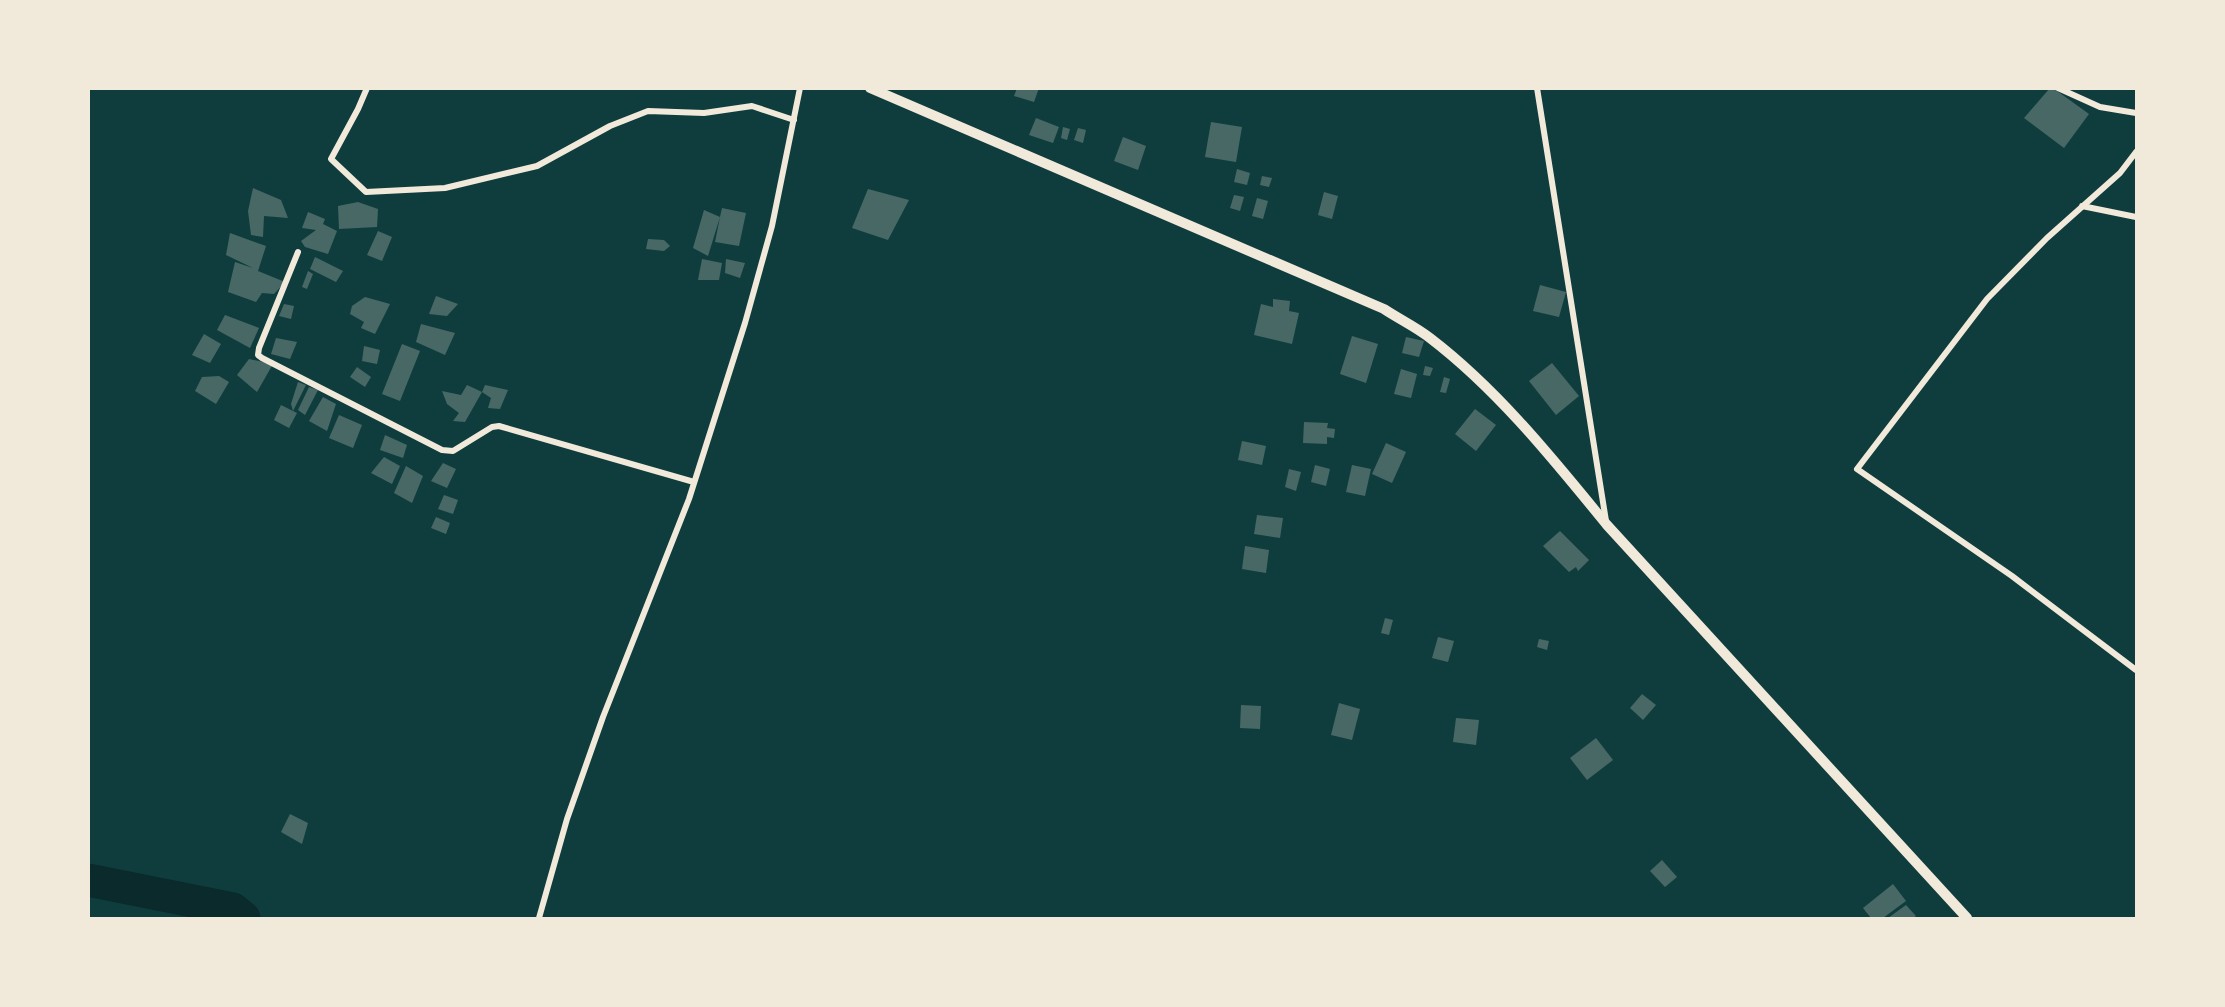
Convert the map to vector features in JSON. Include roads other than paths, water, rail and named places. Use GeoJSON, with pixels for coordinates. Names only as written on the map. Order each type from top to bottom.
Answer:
{"type":"FeatureCollection","features":[{"type":"Feature","properties":{"kind":"street"},"geometry":{"type":"LineString","coordinates":[[367,88],[358,110],[331,159],[366,192],[445,188],[537,166],[610,126],[648,111],[704,113],[752,106],[794,120]]}},
{"type":"Feature","properties":{"kind":"street"},"geometry":{"type":"LineString","coordinates":[[539,918],[567,819],[603,717],[694,482],[745,323],[772,226],[800,88]]}},
{"type":"Feature","properties":{"kind":"street"},"geometry":{"type":"LineString","coordinates":[[870,88],[1384,309],[1430,338],[1486,387],[1552,458],[1607,525],[1967,918]]}},
{"type":"Feature","properties":{"kind":"street"},"geometry":{"type":"LineString","coordinates":[[1537,88],[1607,525]]}},
{"type":"Feature","properties":{"kind":"street"},"geometry":{"type":"LineString","coordinates":[[2058,88],[2100,107],[2136,113]]}},
{"type":"Feature","properties":{"kind":"street"},"geometry":{"type":"LineString","coordinates":[[2136,152],[2120,173],[2047,238],[1987,299],[1857,469],[2012,576],[2136,670]]}},
{"type":"Feature","properties":{"kind":"street"},"geometry":{"type":"LineString","coordinates":[[2082,206],[2136,217]]}},
{"type":"Feature","properties":{"kind":"street"},"geometry":{"type":"LineString","coordinates":[[298,252],[259,348],[258,355],[262,358],[442,450],[453,452],[499,426],[694,482]]}},
{"type":"Feature","properties":{"kind":"waterway"},"geometry":{"type":"LineString","coordinates":[[88,880],[233,909],[244,918]]}}]}
